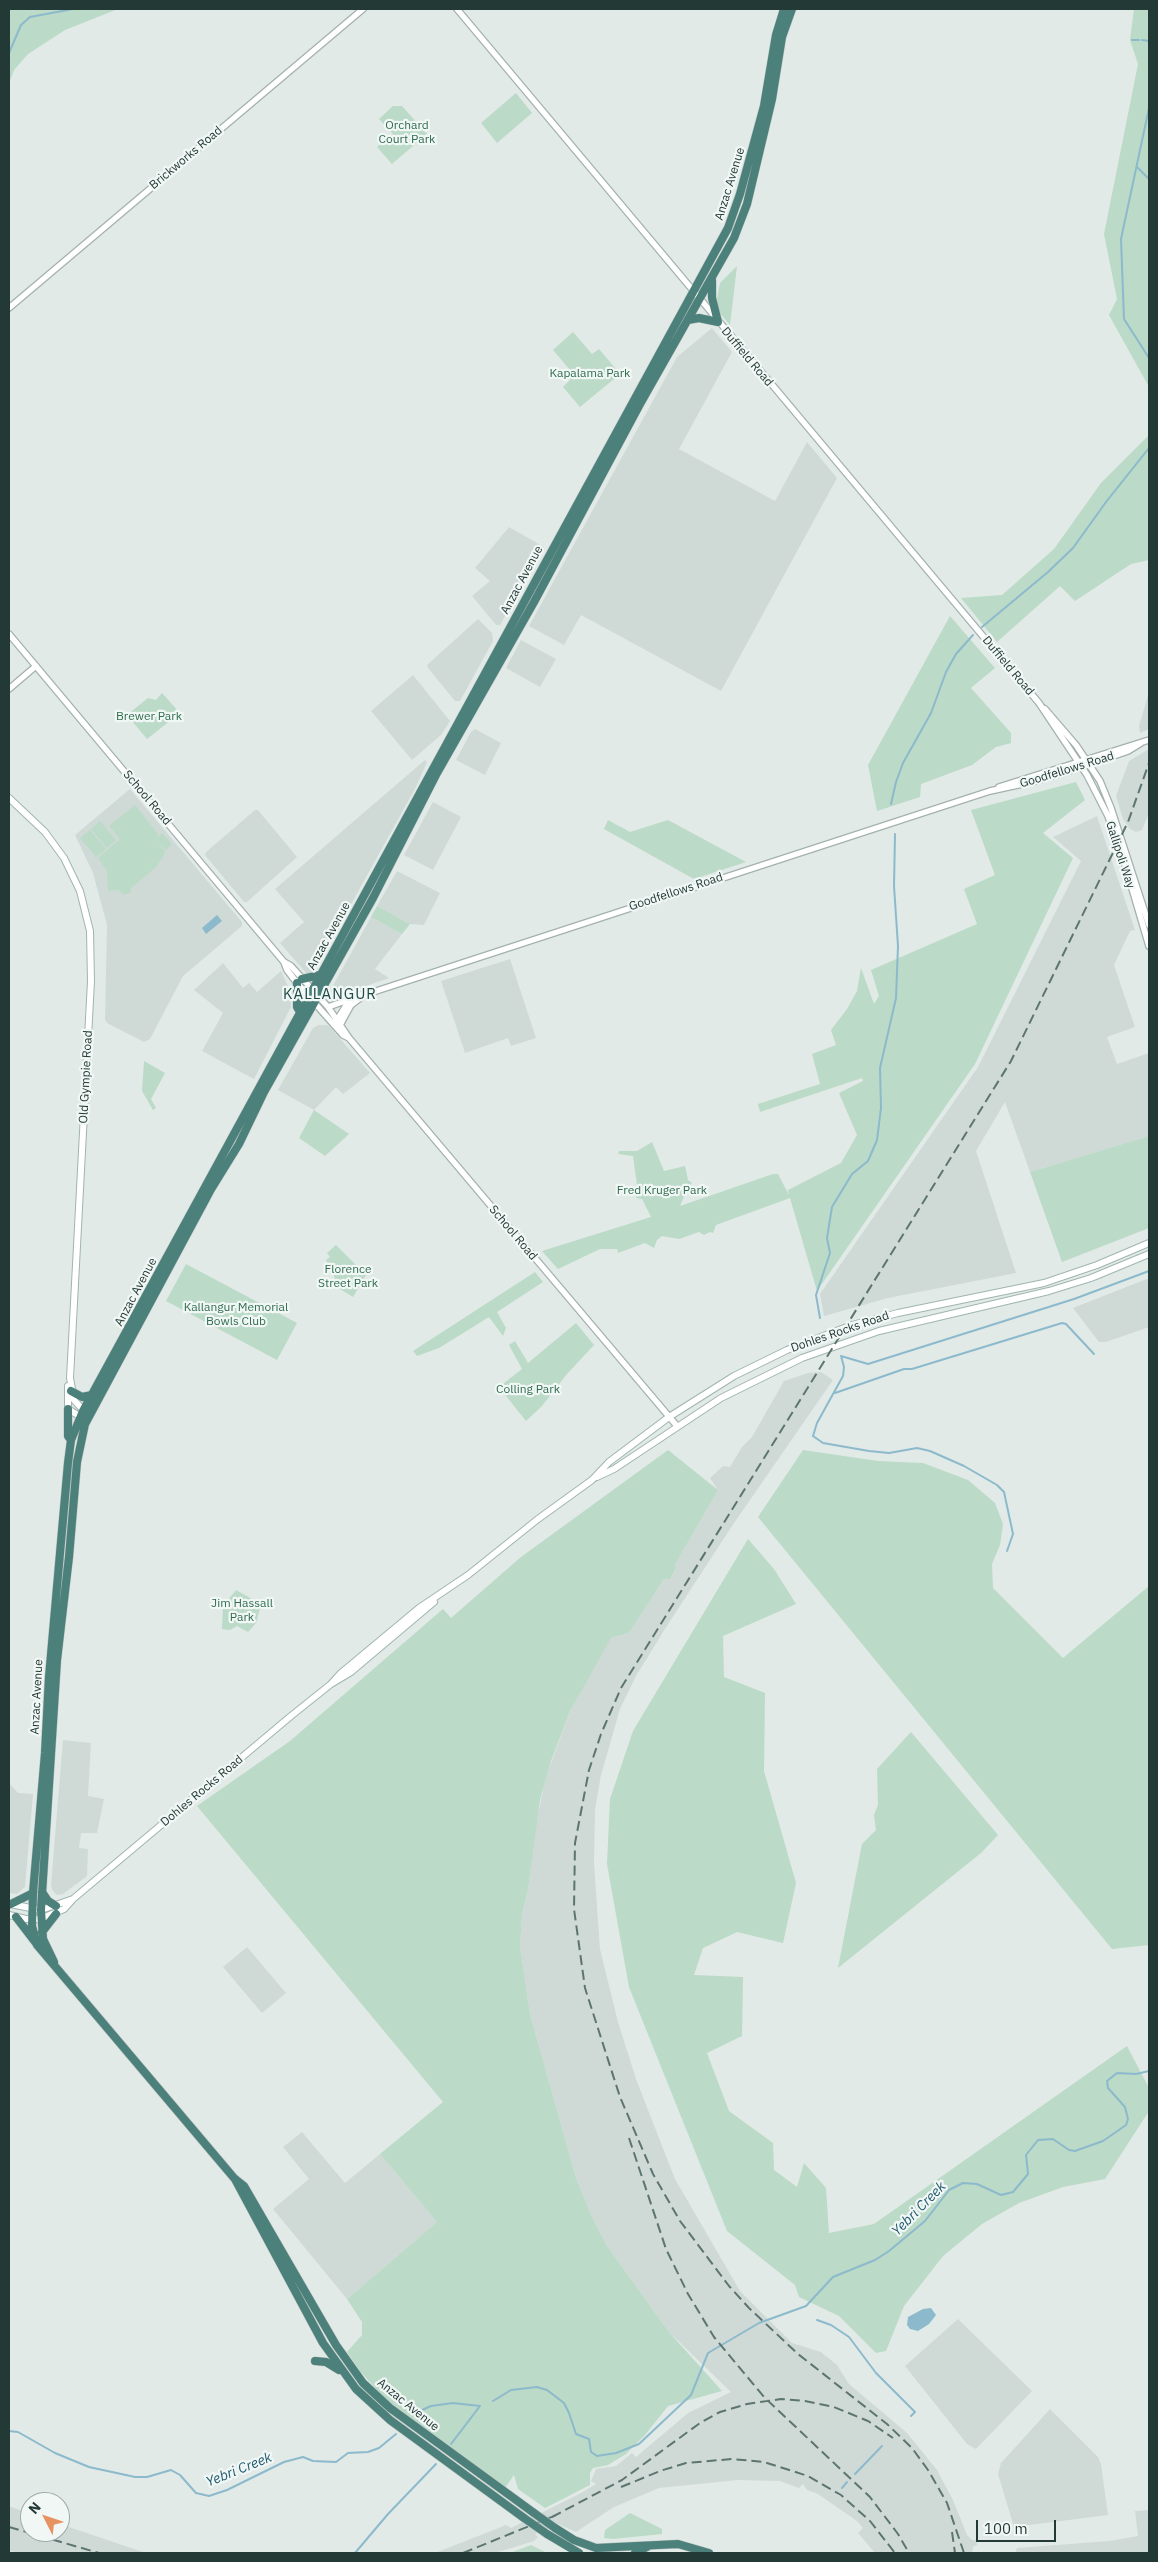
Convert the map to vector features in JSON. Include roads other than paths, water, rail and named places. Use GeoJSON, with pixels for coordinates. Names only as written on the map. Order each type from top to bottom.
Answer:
{"type":"FeatureCollection","features":[{"type":"Feature","properties":{"kind":"highway","name":"Anzac Avenue"},"geometry":{"type":"LineString","coordinates":[[709,2553],[678,2544],[596,2548],[574,2540],[395,2412],[363,2383],[336,2345],[249,2194],[55,1963],[45,1956],[37,1945],[36,1919],[42,1892],[61,1619],[69,1558],[77,1462],[85,1416],[92,1395],[150,1299],[310,993],[728,228],[736,207],[764,106],[776,35],[784,9]]}},
{"type":"Feature","properties":{"kind":"highway","name":"Anzac Avenue"},"geometry":{"type":"LineString","coordinates":[[37,1910],[33,1892],[45,1754],[48,1676],[71,1440],[210,1191],[239,1144],[264,1092],[317,1000],[429,788],[468,723],[640,404],[738,231],[747,204],[772,99],[782,37],[792,9]]}},
{"type":"Feature","properties":{"kind":"highway"},"geometry":{"type":"LineString","coordinates":[[688,320],[699,318],[718,322],[712,294],[712,278]]}},
{"type":"Feature","properties":{"kind":"highway"},"geometry":{"type":"LineString","coordinates":[[300,1012],[297,1007],[300,981],[320,975]]}},
{"type":"Feature","properties":{"kind":"highway"},"geometry":{"type":"LineString","coordinates":[[71,1387],[82,1397],[92,1395]]}},
{"type":"Feature","properties":{"kind":"highway"},"geometry":{"type":"LineString","coordinates":[[68,1409],[68,1436],[71,1440]]}},
{"type":"Feature","properties":{"kind":"highway"},"geometry":{"type":"LineString","coordinates":[[10,1904],[33,1892]]}},
{"type":"Feature","properties":{"kind":"highway"},"geometry":{"type":"LineString","coordinates":[[42,1892],[56,1910],[42,1932]]}},
{"type":"Feature","properties":{"kind":"highway"},"geometry":{"type":"LineString","coordinates":[[12,1916],[37,1945]]}},
{"type":"Feature","properties":{"kind":"highway","name":"Anzac Avenue"},"geometry":{"type":"LineString","coordinates":[[36,1919],[55,1963]]}},
{"type":"Feature","properties":{"kind":"highway","name":"Anzac Avenue"},"geometry":{"type":"LineString","coordinates":[[234,2178],[323,2343],[341,2370],[364,2398],[390,2420],[524,2518],[579,2553]]}},
{"type":"Feature","properties":{"kind":"highway"},"geometry":{"type":"LineString","coordinates":[[315,2361],[326,2362],[334,2369],[341,2370]]}},
{"type":"Feature","properties":{"kind":"highway","name":"Anzac Avenue"},"geometry":{"type":"LineString","coordinates":[[635,2553],[649,2546]]}},
{"type":"Feature","properties":{"kind":"main road","name":"Old Gympie Road"},"geometry":{"type":"LineString","coordinates":[[9,798],[45,832],[64,858],[80,891],[90,939],[91,981],[71,1387],[68,1388],[68,1409]]}},
{"type":"Feature","properties":{"kind":"main road","name":"Dohles Rocks Road"},"geometry":{"type":"LineString","coordinates":[[36,1919],[68,1905],[331,1684],[357,1667],[440,1595],[592,1480],[609,1462],[669,1417],[734,1376],[774,1356],[823,1336],[898,1313],[1044,1282],[1097,1265],[1149,1243]]}},
{"type":"Feature","properties":{"kind":"main road","name":"Dohles Rocks Road"},"geometry":{"type":"LineString","coordinates":[[592,1480],[614,1469],[677,1426],[758,1378],[831,1346],[892,1328],[1049,1292],[1097,1276],[1149,1254]]}},
{"type":"Feature","properties":{"kind":"main road"},"geometry":{"type":"LineString","coordinates":[[71,1387],[74,1400],[85,1416]]}},
{"type":"Feature","properties":{"kind":"main road"},"geometry":{"type":"LineString","coordinates":[[68,1409],[85,1416]]}},
{"type":"Feature","properties":{"kind":"main road"},"geometry":{"type":"LineString","coordinates":[[10,1904],[37,1910]]}},
{"type":"Feature","properties":{"kind":"main road","name":"Dohles Rocks Road"},"geometry":{"type":"LineString","coordinates":[[37,1910],[56,1910]]}},
{"type":"Feature","properties":{"kind":"main road"},"geometry":{"type":"LineString","coordinates":[[12,1916],[36,1919]]}},
{"type":"Feature","properties":{"kind":"street","name":"Brickworks Road"},"geometry":{"type":"LineString","coordinates":[[9,308],[363,9]]}},
{"type":"Feature","properties":{"kind":"street","name":"Duffield Road"},"geometry":{"type":"LineString","coordinates":[[456,9],[1039,703],[1064,729],[1090,764]]}},
{"type":"Feature","properties":{"kind":"street","name":"School Road"},"geometry":{"type":"LineString","coordinates":[[9,634],[284,962],[287,970],[300,981],[338,1024],[677,1426]]}},
{"type":"Feature","properties":{"kind":"street"},"geometry":{"type":"LineString","coordinates":[[9,689],[36,666]]}},
{"type":"Feature","properties":{"kind":"street","name":"Duffield Road"},"geometry":{"type":"LineString","coordinates":[[1039,703],[1082,767]]}},
{"type":"Feature","properties":{"kind":"street","name":"Goodfellows Road"},"geometry":{"type":"LineString","coordinates":[[990,791],[1005,784],[1086,758],[1149,740]]}},
{"type":"Feature","properties":{"kind":"street","name":"Goodfellows Road"},"geometry":{"type":"LineString","coordinates":[[328,1007],[990,791],[1043,779],[1082,767],[1128,751],[1141,743]]}},
{"type":"Feature","properties":{"kind":"street","name":"Gallipoli Way"},"geometry":{"type":"LineString","coordinates":[[1090,764],[1111,808],[1149,925]]}},
{"type":"Feature","properties":{"kind":"street","name":"Gallipoli Way"},"geometry":{"type":"LineString","coordinates":[[1082,767],[1112,826],[1149,946]]}},
{"type":"Feature","properties":{"kind":"street","name":"Goodfellows Road"},"geometry":{"type":"LineString","coordinates":[[338,1024],[351,1005],[364,995]]}},
{"type":"Feature","properties":{"kind":"street"},"geometry":{"type":"LineString","coordinates":[[338,1024],[351,999]]}},
{"type":"Feature","properties":{"kind":"street","name":"School Road"},"geometry":{"type":"LineString","coordinates":[[317,1000],[328,1007],[338,1024]]}},
{"type":"Feature","properties":{"kind":"water"},"geometry":{"type":"Polygon","coordinates":[[[217,915],[222,921],[206,934],[202,928],[217,915]]]}},
{"type":"Feature","properties":{"kind":"water"},"geometry":{"type":"Polygon","coordinates":[[[931,2308],[936,2315],[929,2324],[918,2331],[910,2329],[907,2325],[908,2317],[923,2309],[931,2308]]]}},
{"type":"Feature","properties":{"kind":"waterway"},"geometry":{"type":"LineString","coordinates":[[9,53],[21,25],[30,17],[73,9]]}},
{"type":"Feature","properties":{"kind":"waterway"},"geometry":{"type":"LineString","coordinates":[[1132,40],[1139,40]]}},
{"type":"Feature","properties":{"kind":"waterway"},"geometry":{"type":"LineString","coordinates":[[1142,40],[1149,41]]}},
{"type":"Feature","properties":{"kind":"waterway"},"geometry":{"type":"LineString","coordinates":[[1149,108],[1121,239],[1124,319],[1149,358]]}},
{"type":"Feature","properties":{"kind":"waterway"},"geometry":{"type":"LineString","coordinates":[[1137,167],[1149,179]]}},
{"type":"Feature","properties":{"kind":"waterway"},"geometry":{"type":"LineString","coordinates":[[982,627],[1048,572],[1073,548],[1106,502],[1149,448]]}},
{"type":"Feature","properties":{"kind":"waterway"},"geometry":{"type":"LineString","coordinates":[[891,804],[903,763],[931,713],[946,672],[956,654],[973,635]]}},
{"type":"Feature","properties":{"kind":"waterway"},"geometry":{"type":"LineString","coordinates":[[820,1318],[816,1295],[830,1253],[827,1238],[832,1207],[852,1174],[868,1161],[877,1140],[881,1108],[880,1068],[896,998],[898,946],[894,886],[895,834]]}},
{"type":"Feature","properties":{"kind":"waterway"},"geometry":{"type":"LineString","coordinates":[[841,1356],[868,1364],[1074,1299],[1149,1271]]}},
{"type":"Feature","properties":{"kind":"waterway"},"geometry":{"type":"LineString","coordinates":[[835,1393],[904,1369],[912,1369],[1062,1323],[1066,1324],[1094,1354]]}},
{"type":"Feature","properties":{"kind":"waterway"},"geometry":{"type":"LineString","coordinates":[[841,1356],[844,1367],[843,1376],[817,1423],[813,1436],[823,1443],[869,1451],[889,1453],[917,1448],[930,1451],[964,1466],[997,1485],[1004,1492],[1013,1534],[1007,1551]]}},
{"type":"Feature","properties":{"kind":"waterway","name":"Yebri Creek"},"geometry":{"type":"LineString","coordinates":[[493,2401],[511,2390],[537,2387],[547,2390],[564,2403],[576,2434],[589,2439],[591,2452],[597,2456],[616,2453],[639,2444],[691,2395],[708,2353],[759,2323],[806,2306],[833,2277],[875,2260],[889,2251],[925,2221],[949,2190],[963,2183],[977,2184],[1001,2195],[1013,2192],[1028,2174],[1026,2155],[1038,2140],[1053,2139],[1069,2150],[1075,2151],[1103,2141],[1126,2125],[1128,2119],[1125,2107],[1108,2088],[1107,2081],[1117,2073],[1136,2074],[1149,2071]]}},
{"type":"Feature","properties":{"kind":"waterway"},"geometry":{"type":"LineString","coordinates":[[817,2320],[831,2325],[849,2337],[876,2373],[915,2412],[911,2416]]}},
{"type":"Feature","properties":{"kind":"waterway","name":"Yebri Creek"},"geometry":{"type":"LineString","coordinates":[[413,2414],[431,2406],[453,2403],[480,2406]]}},
{"type":"Feature","properties":{"kind":"waterway"},"geometry":{"type":"LineString","coordinates":[[451,2444],[480,2406]]}},
{"type":"Feature","properties":{"kind":"waterway","name":"Yebri Creek"},"geometry":{"type":"LineString","coordinates":[[9,2431],[18,2432],[55,2453],[89,2467],[135,2477],[147,2477],[171,2470],[180,2475],[196,2493],[209,2496],[227,2490],[284,2462],[303,2457],[313,2461],[336,2462],[348,2453],[368,2452],[379,2448],[396,2434]]}},
{"type":"Feature","properties":{"kind":"waterway"},"geometry":{"type":"LineString","coordinates":[[855,2474],[882,2446]]}},
{"type":"Feature","properties":{"kind":"waterway"},"geometry":{"type":"LineString","coordinates":[[355,2553],[388,2514],[436,2464]]}},
{"type":"Feature","properties":{"kind":"waterway"},"geometry":{"type":"LineString","coordinates":[[842,2488],[847,2482]]}},
{"type":"Feature","properties":{"kind":"railway"},"geometry":{"type":"LineString","coordinates":[[964,2553],[947,2503],[928,2470],[912,2448],[887,2424],[798,2354],[749,2308],[729,2286],[680,2221],[653,2174],[620,2097],[585,1988],[574,1909],[575,1843],[589,1770],[601,1734],[621,1688],[1011,1061],[1128,822],[1149,763]]}},
{"type":"Feature","properties":{"kind":"railway"},"geometry":{"type":"LineString","coordinates":[[629,2138],[666,2249],[688,2294],[714,2337],[764,2397],[870,2497],[898,2534],[909,2553]]}},
{"type":"Feature","properties":{"kind":"railway"},"geometry":{"type":"LineString","coordinates":[[552,2517],[622,2480],[700,2423],[720,2412],[747,2404],[781,2399],[805,2401],[834,2407],[868,2421],[893,2438]]}},
{"type":"Feature","properties":{"kind":"railway"},"geometry":{"type":"LineString","coordinates":[[621,2487],[660,2471],[686,2463],[732,2459],[764,2462],[808,2476],[841,2495],[870,2521],[895,2553]]}},
{"type":"Feature","properties":{"kind":"railway"},"geometry":{"type":"LineString","coordinates":[[463,2553],[559,2514]]}},
{"type":"Feature","properties":{"kind":"railway"},"geometry":{"type":"LineString","coordinates":[[9,2527],[99,2553]]}},
{"type":"Feature","properties":{"kind":"railway"},"geometry":{"type":"LineString","coordinates":[[952,2532],[955,2553]]}},
{"type":"Feature","properties":{"kind":"district","name":"KALLANGUR"},"geometry":{"type":"Point","coordinates":[330,995]}},
{"type":"Feature","properties":{"kind":"park label","name":"Orchard Court Park"},"geometry":{"type":"Point","coordinates":[407,133]}},
{"type":"Feature","properties":{"kind":"park label","name":"Kapalama Park"},"geometry":{"type":"Point","coordinates":[590,374]}},
{"type":"Feature","properties":{"kind":"park label","name":"Brewer Park"},"geometry":{"type":"Point","coordinates":[149,717]}},
{"type":"Feature","properties":{"kind":"park label","name":"Fred Kruger Park"},"geometry":{"type":"Point","coordinates":[662,1191]}},
{"type":"Feature","properties":{"kind":"park label","name":"Florence Street Park"},"geometry":{"type":"Point","coordinates":[348,1277]}},
{"type":"Feature","properties":{"kind":"park label","name":"Kallangur Memorial Bowls Club"},"geometry":{"type":"Point","coordinates":[236,1315]}},
{"type":"Feature","properties":{"kind":"park label","name":"Colling Park"},"geometry":{"type":"Point","coordinates":[528,1390]}},
{"type":"Feature","properties":{"kind":"park label","name":"Jim Hassall Park"},"geometry":{"type":"Point","coordinates":[242,1611]}}]}
